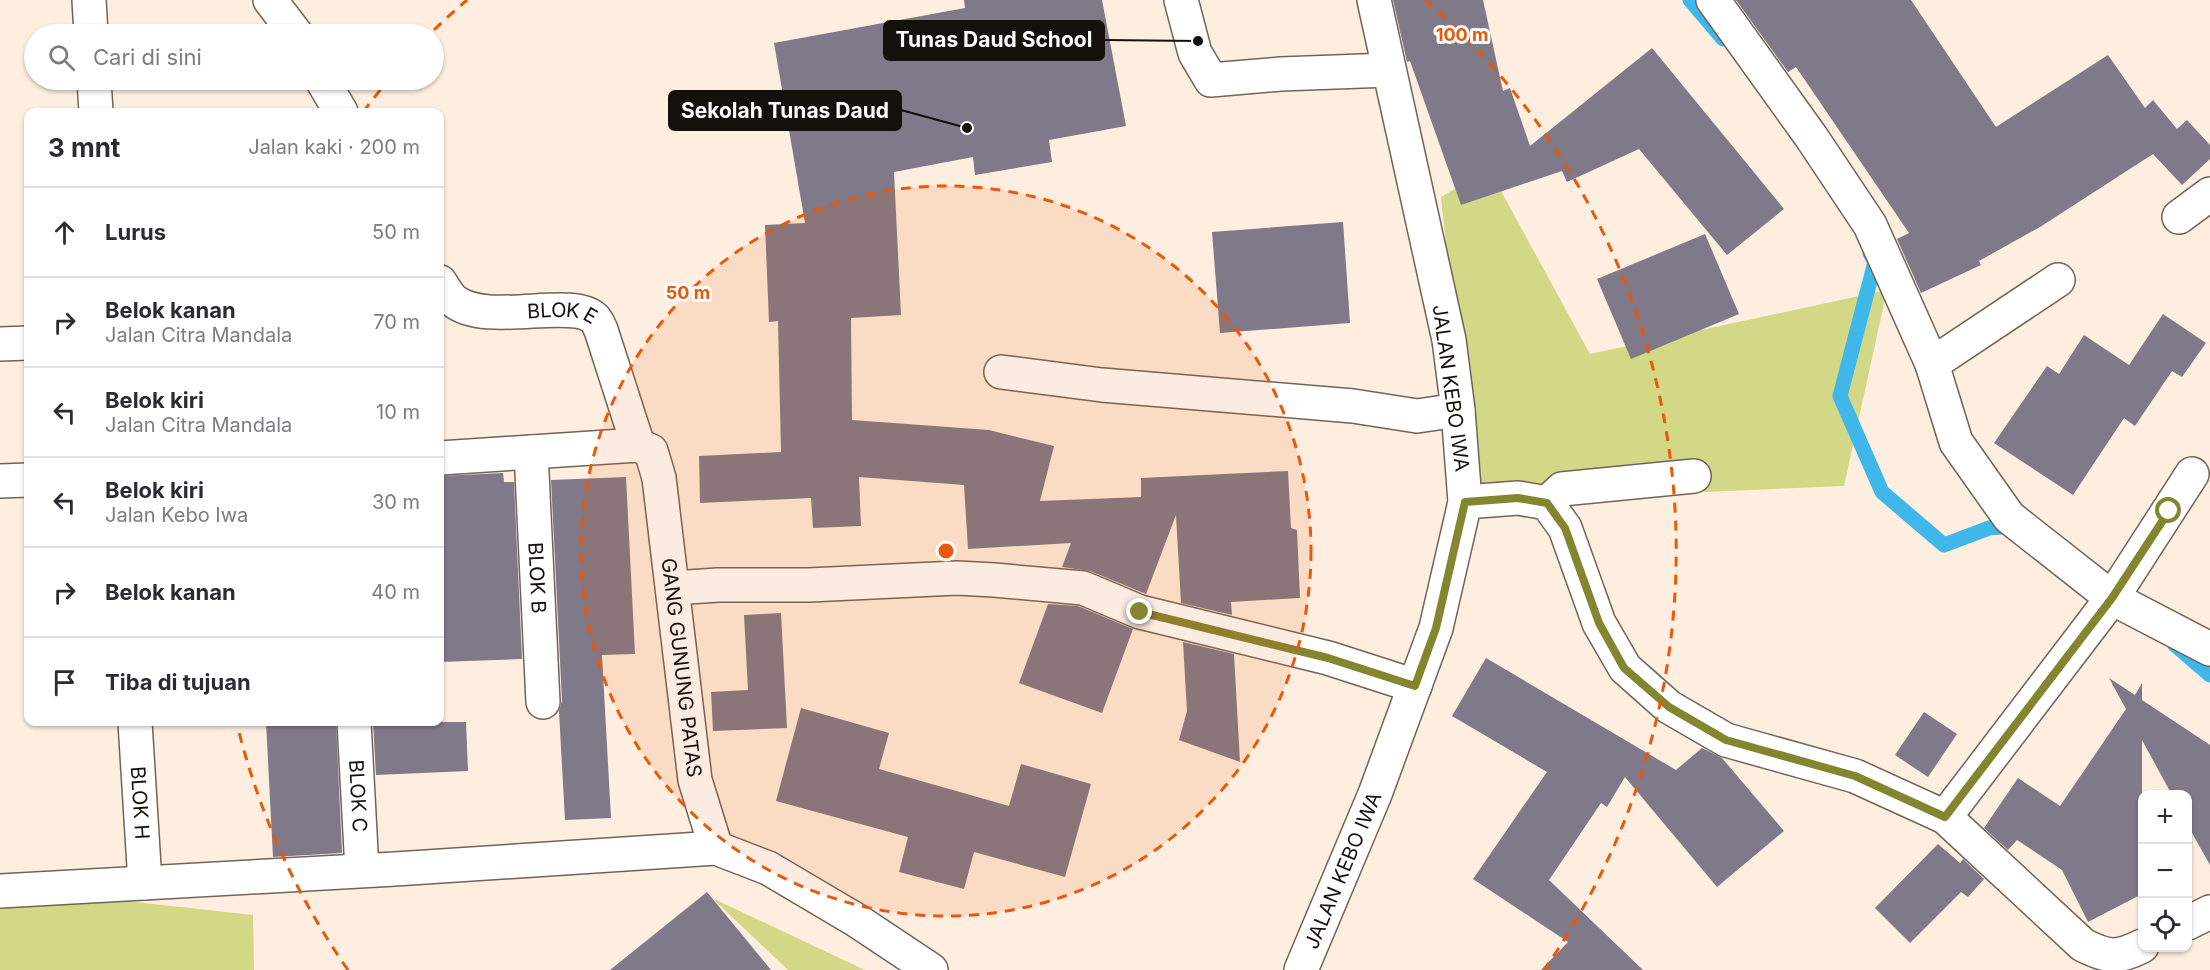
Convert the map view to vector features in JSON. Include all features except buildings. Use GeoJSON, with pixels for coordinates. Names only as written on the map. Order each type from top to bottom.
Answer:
{"type":"FeatureCollection","features":[{"type":"Feature","properties":{"kind":"street"},"geometry":{"type":"LineString","coordinates":[[89,0],[90,24]]}},
{"type":"Feature","properties":{"kind":"street"},"geometry":{"type":"LineString","coordinates":[[270,0],[288,24]]}},
{"type":"Feature","properties":{"kind":"street"},"geometry":{"type":"LineString","coordinates":[[1180,0],[1195,53],[1210,80],[1281,74],[1389,70]]}},
{"type":"Feature","properties":{"kind":"street","name":"JALAN KEBO IWA"},"geometry":{"type":"LineString","coordinates":[[1301,970],[1375,794],[1436,628],[1465,502],[1458,410],[1449,340],[1374,0]]}},
{"type":"Feature","properties":{"kind":"street"},"geometry":{"type":"LineString","coordinates":[[1713,0],[1812,138],[1870,225],[1932,364],[1956,442],[2009,517],[2112,598],[2210,649]]}},
{"type":"Feature","properties":{"kind":"street"},"geometry":{"type":"LineString","coordinates":[[95,90],[96,108]]}},
{"type":"Feature","properties":{"kind":"street"},"geometry":{"type":"LineString","coordinates":[[328,90],[338,108]]}},
{"type":"Feature","properties":{"kind":"street"},"geometry":{"type":"LineString","coordinates":[[2179,217],[2210,194]]}},
{"type":"Feature","properties":{"kind":"street"},"geometry":{"type":"LineString","coordinates":[[1932,364],[2058,280]]}},
{"type":"Feature","properties":{"kind":"street","name":"BLOK E"},"geometry":{"type":"LineString","coordinates":[[444,288],[453,301],[473,310],[524,313],[579,310],[594,318],[601,330],[638,445]]}},
{"type":"Feature","properties":{"kind":"street"},"geometry":{"type":"LineString","coordinates":[[0,344],[24,343]]}},
{"type":"Feature","properties":{"kind":"street"},"geometry":{"type":"LineString","coordinates":[[1001,372],[1102,385],[1353,406],[1417,416],[1458,410]]}},
{"type":"Feature","properties":{"kind":"street"},"geometry":{"type":"LineString","coordinates":[[444,458],[638,445]]}},
{"type":"Feature","properties":{"kind":"street","name":"GANG GUNUNG PATAS"},"geometry":{"type":"LineString","coordinates":[[638,445],[651,451],[657,465],[695,780],[716,848]]}},
{"type":"Feature","properties":{"kind":"street","name":"BLOK B"},"geometry":{"type":"LineString","coordinates":[[531,452],[543,702]]}},
{"type":"Feature","properties":{"kind":"street"},"geometry":{"type":"LineString","coordinates":[[1945,817],[2112,598],[2192,474]]}},
{"type":"Feature","properties":{"kind":"street"},"geometry":{"type":"LineString","coordinates":[[1547,503],[1562,489],[1694,476]]}},
{"type":"Feature","properties":{"kind":"street"},"geometry":{"type":"LineString","coordinates":[[0,481],[24,480]]}},
{"type":"Feature","properties":{"kind":"street"},"geometry":{"type":"LineString","coordinates":[[1465,502],[1518,498],[1547,503],[1565,528],[1599,623],[1624,668],[1669,707],[1726,740],[1855,776],[1945,817],[2083,945],[2104,956],[2130,952],[2138,948]]}},
{"type":"Feature","properties":{"kind":"street"},"geometry":{"type":"LineString","coordinates":[[673,588],[957,578],[1083,588],[1140,612],[1328,658],[1415,686]]}},
{"type":"Feature","properties":{"kind":"street","name":"BLOK H"},"geometry":{"type":"LineString","coordinates":[[135,726],[145,883]]}},
{"type":"Feature","properties":{"kind":"street","name":"BLOK C"},"geometry":{"type":"LineString","coordinates":[[354,726],[362,870]]}},
{"type":"Feature","properties":{"kind":"street"},"geometry":{"type":"LineString","coordinates":[[0,891],[716,848],[768,868],[856,920],[931,970]]}},
{"type":"Feature","properties":{"kind":"street"},"geometry":{"type":"LineString","coordinates":[[2192,921],[2210,912]]}},
{"type":"Feature","properties":{"kind":"green space"},"geometry":{"type":"Polygon","coordinates":[[[1489,169],[1590,354],[1887,290],[1844,486],[1473,502],[1441,197],[1489,169]]]}},
{"type":"Feature","properties":{"kind":"green space"},"geometry":{"type":"Polygon","coordinates":[[[0,887],[253,915],[254,970],[0,970],[0,887]]]}},
{"type":"Feature","properties":{"kind":"green space"},"geometry":{"type":"Polygon","coordinates":[[[712,898],[865,970],[788,970],[712,898]]]}},
{"type":"Feature","properties":{"kind":"waterway"},"geometry":{"type":"LineString","coordinates":[[1690,0],[1723,39]]}},
{"type":"Feature","properties":{"kind":"waterway"},"geometry":{"type":"LineString","coordinates":[[1870,253],[1875,262],[1840,396],[1882,492],[1944,545],[1989,528],[2014,526]]}},
{"type":"Feature","properties":{"kind":"waterway"},"geometry":{"type":"LineString","coordinates":[[2174,644],[2210,675]]}},
{"type":"Feature","properties":{"kind":"place","name":"Tunas Daud School"},"geometry":{"type":"Point","coordinates":[1198,41]}},
{"type":"Feature","properties":{"kind":"place","name":"Sekolah Tunas Daud"},"geometry":{"type":"Point","coordinates":[967,128]}},
{"type":"Feature","properties":{"kind":"route"},"geometry":{"type":"LineString","coordinates":[[1140,612],[1328,658],[1415,686],[1436,628],[1465,502],[1518,498],[1547,503],[1565,528],[1599,623],[1624,668],[1669,707],[1726,740],[1855,776],[1945,817],[2112,598],[2169,511]]}}]}
